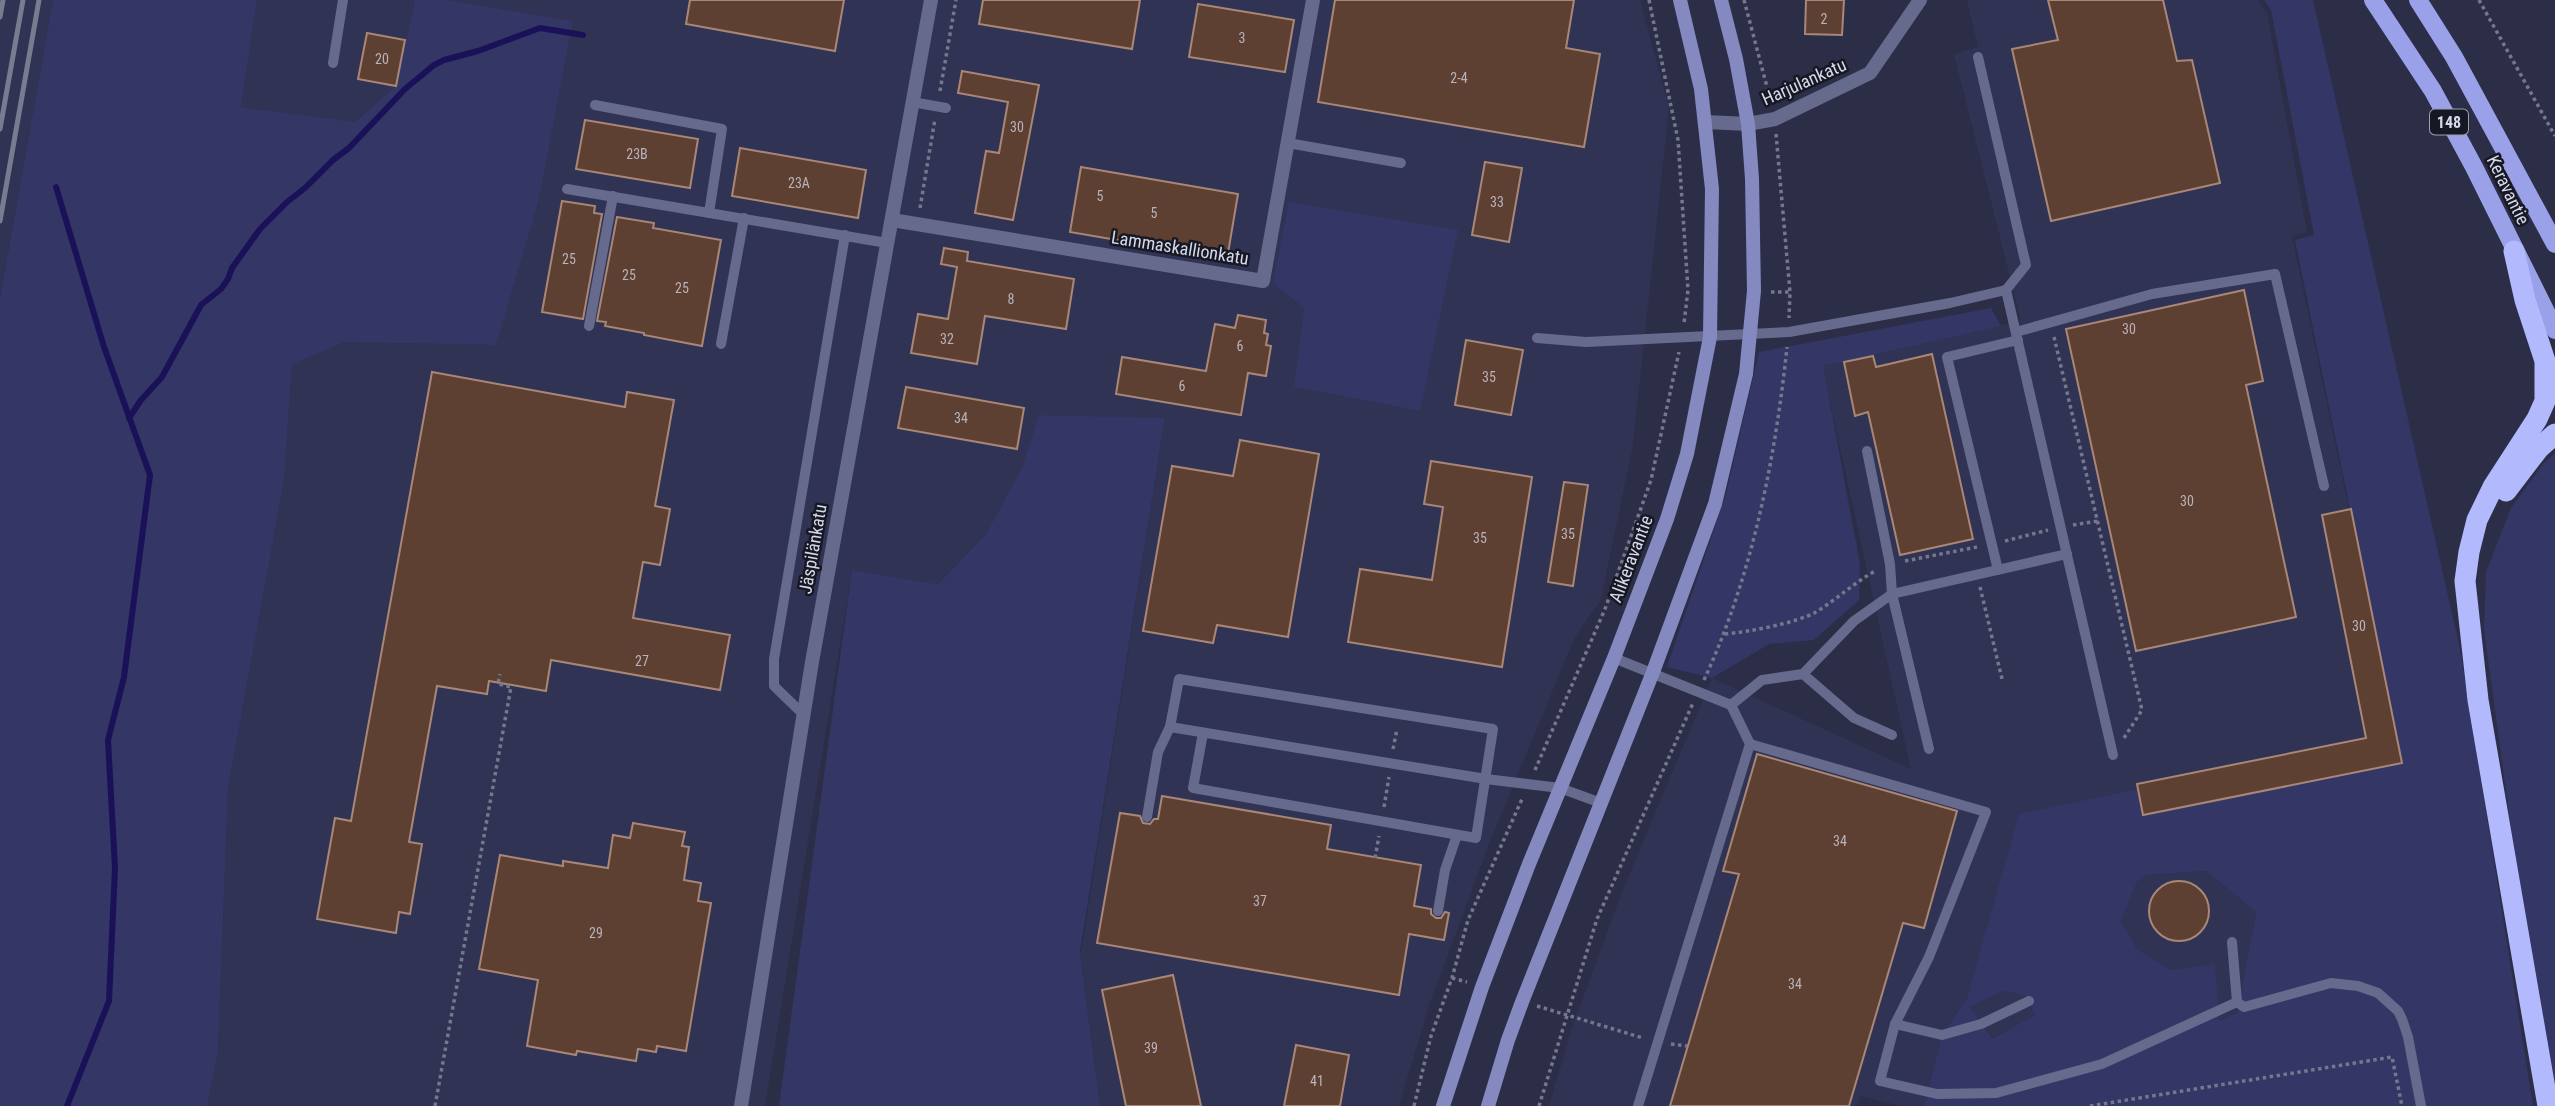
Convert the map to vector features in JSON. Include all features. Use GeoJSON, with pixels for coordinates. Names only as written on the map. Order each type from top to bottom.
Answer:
{"type":"FeatureCollection","features":[{"type":"Feature","properties":{"kind":"highway"},"geometry":{"type":"LineString","coordinates":[[2514,251],[2525,300],[2545,361],[2544,401],[2537,419],[2493,487],[2477,520],[2465,581],[2478,700],[2548,1106]]}},
{"type":"Feature","properties":{"kind":"highway"},"geometry":{"type":"LineString","coordinates":[[2472,645],[2473,587],[2493,515],[2512,481],[2539,448],[2555,435]]}},
{"type":"Feature","properties":{"kind":"main road","name":"Keravantie"},"geometry":{"type":"LineString","coordinates":[[2372,0],[2433,91],[2555,330]]}},
{"type":"Feature","properties":{"kind":"main road","name":"Keravantie"},"geometry":{"type":"LineString","coordinates":[[2418,0],[2454,57],[2555,244]]}},
{"type":"Feature","properties":{"kind":"street","name":"Jäspilänkatu"},"geometry":{"type":"LineString","coordinates":[[741,1106],[804,715],[931,0]]}},
{"type":"Feature","properties":{"kind":"street","name":"Lammaskallionkatu"},"geometry":{"type":"LineString","coordinates":[[892,220],[1263,281],[1313,0]]}},
{"type":"Feature","properties":{"kind":"street","name":"Alikeravantie"},"geometry":{"type":"LineString","coordinates":[[1443,1106],[1482,986],[1614,658],[1667,519],[1687,454],[1710,337],[1712,189],[1701,89],[1680,0]]}},
{"type":"Feature","properties":{"kind":"street"},"geometry":{"type":"LineString","coordinates":[[1488,1106],[1507,1040],[1653,672],[1715,504],[1746,374],[1754,291],[1755,230],[1748,124],[1736,59],[1721,0]]}},
{"type":"Feature","properties":{"kind":"street","name":"Harjulankatu"},"geometry":{"type":"LineString","coordinates":[[1706,122],[1748,124],[1775,119],[1870,74],[1920,0]]}},
{"type":"Feature","properties":{"kind":"lane"},"geometry":{"type":"LineString","coordinates":[[333,63],[343,0]]}},
{"type":"Feature","properties":{"kind":"lane"},"geometry":{"type":"LineString","coordinates":[[1537,338],[1586,342],[1789,332],[1950,303],[2006,290],[2026,265],[1978,57]]}},
{"type":"Feature","properties":{"kind":"lane"},"geometry":{"type":"LineString","coordinates":[[912,102],[946,108]]}},
{"type":"Feature","properties":{"kind":"lane"},"geometry":{"type":"LineString","coordinates":[[595,105],[722,129],[709,213]]}},
{"type":"Feature","properties":{"kind":"lane"},"geometry":{"type":"LineString","coordinates":[[1288,143],[1401,163]]}},
{"type":"Feature","properties":{"kind":"lane"},"geometry":{"type":"LineString","coordinates":[[567,189],[887,243]]}},
{"type":"Feature","properties":{"kind":"lane"},"geometry":{"type":"LineString","coordinates":[[589,326],[613,196]]}},
{"type":"Feature","properties":{"kind":"lane"},"geometry":{"type":"LineString","coordinates":[[721,344],[744,218]]}},
{"type":"Feature","properties":{"kind":"lane"},"geometry":{"type":"LineString","coordinates":[[804,715],[774,685],[774,659],[845,235]]}},
{"type":"Feature","properties":{"kind":"lane"},"geometry":{"type":"LineString","coordinates":[[1997,570],[1947,357],[2017,336],[2050,322],[2152,294],[2275,274],[2324,486]]}},
{"type":"Feature","properties":{"kind":"lane"},"geometry":{"type":"LineString","coordinates":[[2006,290],[2113,755]]}},
{"type":"Feature","properties":{"kind":"lane"},"geometry":{"type":"LineString","coordinates":[[1867,452],[1890,564],[1892,594],[1929,749]]}},
{"type":"Feature","properties":{"kind":"lane"},"geometry":{"type":"LineString","coordinates":[[1731,705],[1762,680],[1803,674],[1854,621],[1892,594],[2067,554]]}},
{"type":"Feature","properties":{"kind":"lane"},"geometry":{"type":"LineString","coordinates":[[1614,658],[1731,705],[1750,744],[1638,1106]]}},
{"type":"Feature","properties":{"kind":"lane"},"geometry":{"type":"LineString","coordinates":[[1803,674],[1854,718],[1892,735]]}},
{"type":"Feature","properties":{"kind":"lane"},"geometry":{"type":"LineString","coordinates":[[1147,817],[1158,752],[1170,727],[1179,679],[1493,729],[1476,838],[1194,788],[1203,733]]}},
{"type":"Feature","properties":{"kind":"lane"},"geometry":{"type":"LineString","coordinates":[[1170,727],[1486,779],[1560,788],[1601,803]]}},
{"type":"Feature","properties":{"kind":"lane"},"geometry":{"type":"LineString","coordinates":[[1750,744],[1986,812],[1929,957],[1895,1024],[1880,1081],[1937,1094],[1996,1093],[2102,1063],[2236,1002]]}},
{"type":"Feature","properties":{"kind":"lane"},"geometry":{"type":"LineString","coordinates":[[1438,911],[1445,870],[1457,835]]}},
{"type":"Feature","properties":{"kind":"lane"},"geometry":{"type":"LineString","coordinates":[[2232,942],[2236,1002]]}},
{"type":"Feature","properties":{"kind":"lane"},"geometry":{"type":"LineString","coordinates":[[2236,1002],[2244,1007],[2331,983],[2358,986],[2378,993],[2398,1011],[2402,1019],[2421,1106]]}},
{"type":"Feature","properties":{"kind":"lane"},"geometry":{"type":"LineString","coordinates":[[1895,1024],[1942,1035],[1981,1024],[2029,1001]]}},
{"type":"Feature","properties":{"kind":"path"},"geometry":{"type":"LineString","coordinates":[[1414,1106],[1431,1036],[1452,978],[1468,920],[1605,609],[1651,481],[1682,338],[1688,290],[1678,140],[1649,0]]}},
{"type":"Feature","properties":{"kind":"path"},"geometry":{"type":"LineString","coordinates":[[1539,1106],[1597,919],[1725,634],[1759,517],[1779,422],[1789,332],[1790,292],[1775,119],[1744,0]]}},
{"type":"Feature","properties":{"kind":"path"},"geometry":{"type":"LineString","coordinates":[[2479,0],[2555,136]]}},
{"type":"Feature","properties":{"kind":"path"},"geometry":{"type":"LineString","coordinates":[[2050,322],[2142,710],[2113,755]]}},
{"type":"Feature","properties":{"kind":"path"},"geometry":{"type":"LineString","coordinates":[[1725,634],[1751,632],[1814,613],[1854,583],[1890,564],[1991,545],[2098,520]]}},
{"type":"Feature","properties":{"kind":"path"},"geometry":{"type":"LineString","coordinates":[[1977,575],[2002,679]]}},
{"type":"Feature","properties":{"kind":"path"},"geometry":{"type":"LineString","coordinates":[[435,1106],[511,687],[498,684],[500,674]]}},
{"type":"Feature","properties":{"kind":"path"},"geometry":{"type":"LineString","coordinates":[[1376,858],[1399,714]]}},
{"type":"Feature","properties":{"kind":"path"},"geometry":{"type":"LineString","coordinates":[[1452,978],[1482,986]]}},
{"type":"Feature","properties":{"kind":"path"},"geometry":{"type":"LineString","coordinates":[[1522,1002],[1656,1041]]}},
{"type":"Feature","properties":{"kind":"path"},"geometry":{"type":"LineString","coordinates":[[2090,1106],[2392,1057],[2402,1106]]}},
{"type":"Feature","properties":{"kind":"shaded area"},"geometry":{"type":"Polygon","coordinates":[[[0,0],[53,0],[0,295],[0,0]]]}},
{"type":"Feature","properties":{"kind":"shaded area"},"geometry":{"type":"Polygon","coordinates":[[[53,0],[257,0],[241,107],[355,122],[396,86],[415,0],[450,0],[573,21],[539,200],[496,345],[345,342],[292,364],[284,481],[228,789],[218,1052],[207,1106],[0,1106],[0,297],[53,0]]]}},
{"type":"Feature","properties":{"kind":"shaded area"},"geometry":{"type":"Polygon","coordinates":[[[257,0],[415,0],[396,86],[355,122],[241,107],[257,0]]]}},
{"type":"Feature","properties":{"kind":"shaded area"},"geometry":{"type":"Polygon","coordinates":[[[450,0],[1640,0],[1669,108],[1633,444],[1601,599],[1574,639],[1490,841],[1429,1005],[1399,1106],[1100,1106],[1081,954],[1165,419],[1040,415],[1022,467],[986,534],[938,584],[852,570],[765,1106],[207,1106],[218,1052],[228,789],[284,481],[292,363],[345,342],[495,345],[539,200],[573,21],[450,0]],[[1304,308],[1294,387],[1420,411],[1304,308]]]}},
{"type":"Feature","properties":{"kind":"shaded area"},"geometry":{"type":"Polygon","coordinates":[[[1967,0],[2258,0],[2267,13],[2307,232],[2292,236],[2402,763],[2143,815],[1987,931],[1967,998],[1942,1035],[1924,1106],[1901,1106],[1860,1096],[1857,1106],[1549,1106],[1571,1031],[1622,892],[1712,678],[1911,769],[1822,366],[2021,321],[1954,54],[1978,47],[1967,0]]]}},
{"type":"Feature","properties":{"kind":"shaded area"},"geometry":{"type":"Polygon","coordinates":[[[2264,0],[2313,0],[2460,649],[2533,1106],[1924,1106],[1942,1035],[1967,998],[2019,814],[2138,789],[2402,763],[2295,240],[2314,235],[2271,10],[2264,0]],[[2206,871],[2145,875],[2137,882],[2121,921],[2137,949],[2171,970],[2215,964],[2219,1021],[2237,1013],[2256,912],[2206,871]],[[2003,991],[1970,1007],[1992,1039],[2035,1015],[2025,995],[2003,991]]]}},
{"type":"Feature","properties":{"kind":"shaded area"},"geometry":{"type":"Polygon","coordinates":[[[1289,202],[1458,230],[1420,411],[1294,387],[1304,308],[1273,283],[1289,202]]]}},
{"type":"Feature","properties":{"kind":"shaded area"},"geometry":{"type":"Polygon","coordinates":[[[1991,308],[2001,326],[1823,366],[1860,564],[1859,600],[1814,640],[1769,644],[1712,678],[1667,667],[1726,494],[1759,352],[1991,308]]]}},
{"type":"Feature","properties":{"kind":"shaded area"},"geometry":{"type":"Polygon","coordinates":[[[1039,415],[1165,418],[1080,951],[1100,1106],[779,1106],[852,570],[938,584],[986,534],[1022,467],[1039,415]]]}},
{"type":"Feature","properties":{"kind":"shaded area"},"geometry":{"type":"Polygon","coordinates":[[[2555,453],[2555,1095],[2522,909],[2484,629],[2486,572],[2511,508],[2544,463],[2555,453]]]}},
{"type":"Feature","properties":{"kind":"shaded area"},"geometry":{"type":"Polygon","coordinates":[[[2206,871],[2256,912],[2237,1013],[2219,1021],[2171,970],[2137,949],[2121,921],[2137,882],[2144,875],[2206,871]]]}},
{"type":"Feature","properties":{"kind":"shaded area"},"geometry":{"type":"Polygon","coordinates":[[[2003,991],[2025,994],[2035,1016],[1992,1039],[1970,1007],[2003,991]]]}},
{"type":"Feature","properties":{"kind":"building"},"geometry":{"type":"Polygon","coordinates":[[[690,0],[844,0],[835,51],[686,24],[690,0]]]}},
{"type":"Feature","properties":{"kind":"building"},"geometry":{"type":"Polygon","coordinates":[[[983,0],[1140,0],[1132,49],[979,24],[983,0]]]}},
{"type":"Feature","properties":{"kind":"building"},"geometry":{"type":"Polygon","coordinates":[[[1335,0],[1574,0],[1566,48],[1600,54],[1584,147],[1318,102],[1335,0]]]}},
{"type":"Feature","properties":{"kind":"building"},"geometry":{"type":"Polygon","coordinates":[[[1806,0],[1844,0],[1842,35],[1805,34],[1806,0]]]}},
{"type":"Feature","properties":{"kind":"building"},"geometry":{"type":"Polygon","coordinates":[[[2048,0],[2163,0],[2177,61],[2192,60],[2220,183],[2051,221],[2012,49],[2058,40],[2048,0]]]}},
{"type":"Feature","properties":{"kind":"building"},"geometry":{"type":"Polygon","coordinates":[[[1198,4],[1294,20],[1285,72],[1189,57],[1198,4]]]}},
{"type":"Feature","properties":{"kind":"building"},"geometry":{"type":"Polygon","coordinates":[[[367,33],[405,40],[396,86],[358,79],[367,33]]]}},
{"type":"Feature","properties":{"kind":"building"},"geometry":{"type":"Polygon","coordinates":[[[962,71],[1039,85],[1013,220],[975,213],[986,151],[999,153],[1008,102],[958,93],[962,71]]]}},
{"type":"Feature","properties":{"kind":"building"},"geometry":{"type":"Polygon","coordinates":[[[585,120],[698,139],[690,188],[576,169],[585,120]]]}},
{"type":"Feature","properties":{"kind":"building"},"geometry":{"type":"Polygon","coordinates":[[[740,148],[866,170],[858,218],[732,196],[740,148]]]}},
{"type":"Feature","properties":{"kind":"building"},"geometry":{"type":"Polygon","coordinates":[[[1485,162],[1522,168],[1509,242],[1472,235],[1485,162]]]}},
{"type":"Feature","properties":{"kind":"building"},"geometry":{"type":"Polygon","coordinates":[[[1081,167],[1238,194],[1227,259],[1070,232],[1081,167]]]}},
{"type":"Feature","properties":{"kind":"building"},"geometry":{"type":"Polygon","coordinates":[[[562,201],[595,206],[594,213],[602,214],[583,319],[542,312],[562,201]]]}},
{"type":"Feature","properties":{"kind":"building"},"geometry":{"type":"Polygon","coordinates":[[[617,217],[654,223],[653,228],[721,240],[702,346],[605,326],[606,322],[597,321],[617,217]]]}},
{"type":"Feature","properties":{"kind":"building"},"geometry":{"type":"Polygon","coordinates":[[[944,248],[968,252],[967,261],[1074,279],[1066,329],[985,316],[977,364],[911,353],[918,314],[948,319],[957,267],[941,264],[944,248]]]}},
{"type":"Feature","properties":{"kind":"building"},"geometry":{"type":"Polygon","coordinates":[[[2244,290],[2263,381],[2246,385],[2296,617],[2136,651],[2066,329],[2244,290]]]}},
{"type":"Feature","properties":{"kind":"building"},"geometry":{"type":"Polygon","coordinates":[[[1238,315],[1266,320],[1266,345],[1271,346],[1266,376],[1248,373],[1241,415],[1116,394],[1122,357],[1206,371],[1215,324],[1235,328],[1238,315]]]}},
{"type":"Feature","properties":{"kind":"building"},"geometry":{"type":"Polygon","coordinates":[[[1466,340],[1523,350],[1511,415],[1455,405],[1466,340]]]}},
{"type":"Feature","properties":{"kind":"building"},"geometry":{"type":"Polygon","coordinates":[[[1932,354],[1973,539],[1900,555],[1868,412],[1855,416],[1844,362],[1873,356],[1876,367],[1932,354]]]}},
{"type":"Feature","properties":{"kind":"building"},"geometry":{"type":"Polygon","coordinates":[[[432,372],[625,407],[627,392],[674,400],[655,506],[670,509],[660,565],[643,562],[633,618],[730,635],[720,690],[551,660],[546,691],[489,681],[487,694],[437,686],[409,842],[422,844],[410,914],[399,912],[396,933],[317,919],[335,818],[351,821],[432,372]]]}},
{"type":"Feature","properties":{"kind":"building"},"geometry":{"type":"Polygon","coordinates":[[[906,387],[1024,408],[1017,449],[898,428],[906,387]]]}},
{"type":"Feature","properties":{"kind":"building"},"geometry":{"type":"Polygon","coordinates":[[[1240,440],[1319,454],[1288,637],[1217,625],[1213,643],[1143,631],[1172,466],[1233,476],[1240,440]]]}},
{"type":"Feature","properties":{"kind":"building"},"geometry":{"type":"Polygon","coordinates":[[[1431,461],[1532,477],[1502,667],[1348,642],[1360,569],[1432,580],[1443,507],[1424,504],[1431,461]]]}},
{"type":"Feature","properties":{"kind":"building"},"geometry":{"type":"Polygon","coordinates":[[[1564,482],[1588,485],[1573,586],[1548,582],[1564,482]]]}},
{"type":"Feature","properties":{"kind":"building"},"geometry":{"type":"Polygon","coordinates":[[[2351,509],[2402,763],[2143,815],[2137,784],[2366,738],[2322,515],[2351,509]]]}},
{"type":"Feature","properties":{"kind":"building"},"geometry":{"type":"Polygon","coordinates":[[[1757,754],[1957,811],[1924,928],[1903,923],[1849,1106],[1670,1106],[1739,874],[1723,871],[1757,754]]]}},
{"type":"Feature","properties":{"kind":"building"},"geometry":{"type":"Polygon","coordinates":[[[1162,796],[1331,825],[1327,849],[1421,865],[1414,906],[1431,909],[1431,914],[1436,918],[1441,918],[1445,912],[1449,913],[1444,940],[1409,934],[1399,995],[1097,943],[1120,813],[1140,816],[1143,823],[1150,824],[1154,819],[1158,819],[1162,796]]]}},
{"type":"Feature","properties":{"kind":"building"},"geometry":{"type":"Polygon","coordinates":[[[633,823],[685,832],[682,846],[689,847],[684,880],[701,883],[698,901],[711,903],[686,1051],[657,1046],[656,1052],[638,1049],[636,1061],[577,1051],[576,1055],[527,1046],[538,980],[479,969],[500,855],[563,866],[563,861],[608,868],[613,835],[630,838],[633,823]]]}},
{"type":"Feature","properties":{"kind":"building"},"geometry":{"type":"Polygon","coordinates":[[[2179,881],[2196,886],[2204,894],[2209,911],[2204,928],[2196,936],[2179,941],[2162,936],[2154,928],[2149,911],[2154,894],[2162,886],[2179,881]]]}},
{"type":"Feature","properties":{"kind":"building"},"geometry":{"type":"Polygon","coordinates":[[[1173,975],[1201,1106],[1126,1106],[1102,990],[1173,975]]]}},
{"type":"Feature","properties":{"kind":"building"},"geometry":{"type":"Polygon","coordinates":[[[1296,1045],[1349,1055],[1340,1106],[1284,1106],[1296,1045]]]}},
{"type":"Feature","properties":{"kind":"waterway"},"geometry":{"type":"LineString","coordinates":[[129,418],[162,377],[201,305],[221,289],[232,268],[260,229],[349,148],[405,89],[444,60],[478,51],[540,28],[583,35]]}},
{"type":"Feature","properties":{"kind":"waterway"},"geometry":{"type":"LineString","coordinates":[[56,187],[104,347],[150,475],[124,677],[108,740],[115,868],[109,1001],[67,1106]]}},
{"type":"Feature","properties":{"kind":"railway"},"geometry":{"type":"LineString","coordinates":[[0,17],[3,0]]}},
{"type":"Feature","properties":{"kind":"railway"},"geometry":{"type":"LineString","coordinates":[[0,129],[23,0]]}},
{"type":"Feature","properties":{"kind":"railway"},"geometry":{"type":"LineString","coordinates":[[0,221],[39,0]]}}]}
